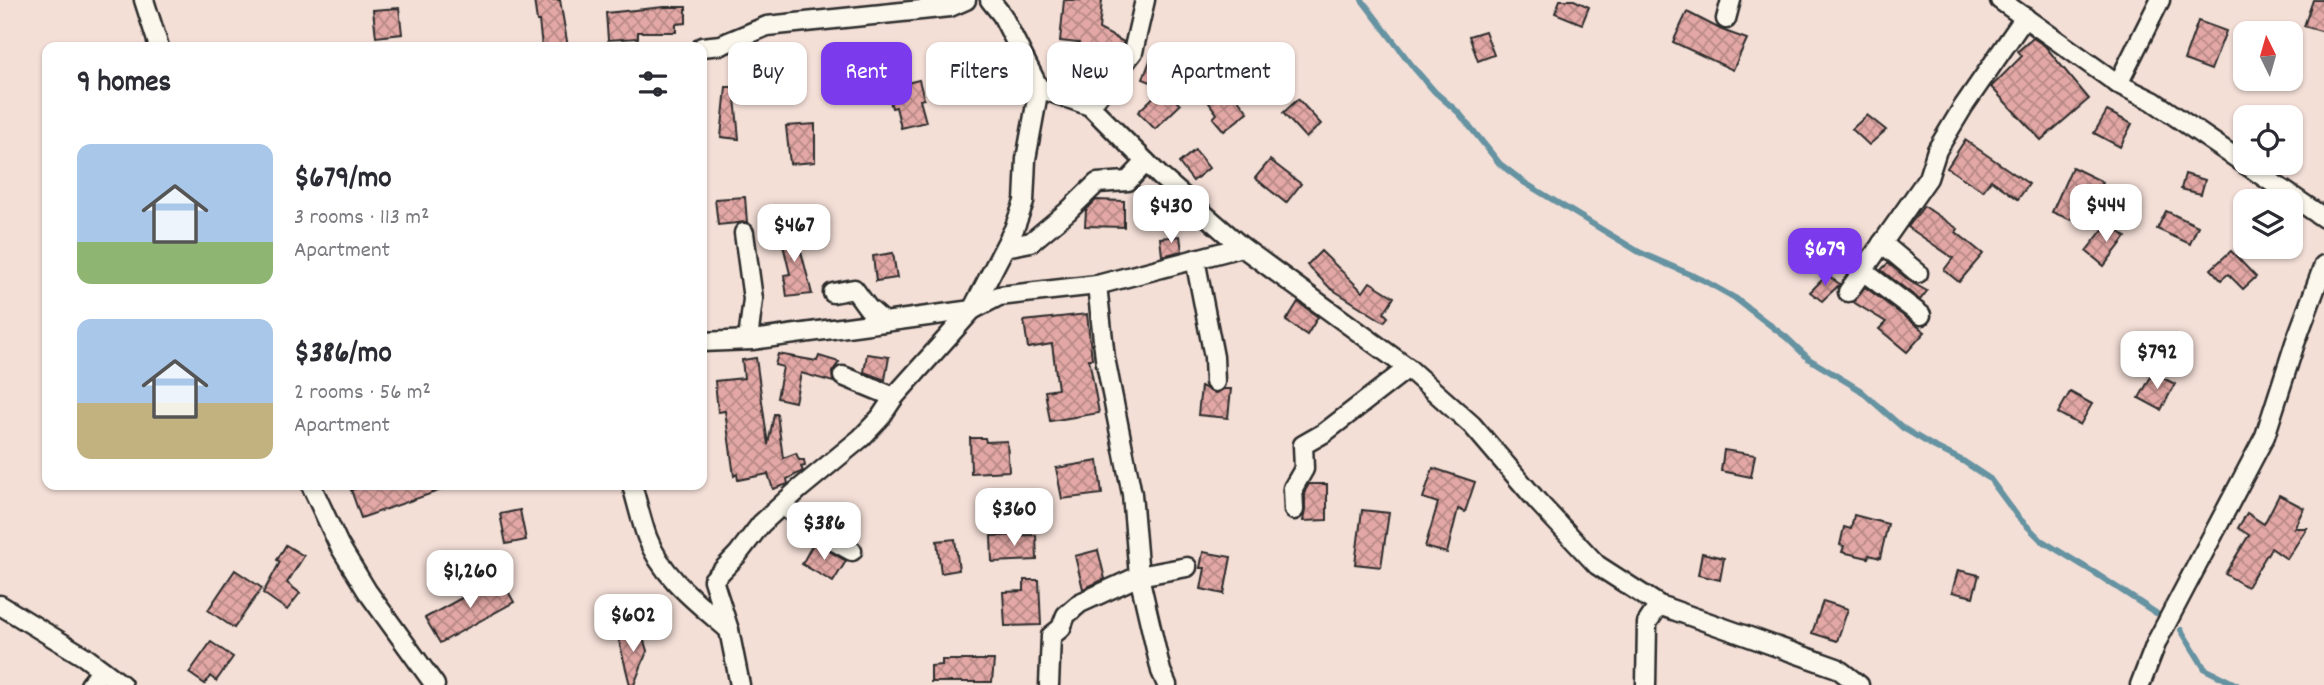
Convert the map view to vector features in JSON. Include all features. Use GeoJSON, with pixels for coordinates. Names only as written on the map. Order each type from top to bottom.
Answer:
{"type":"FeatureCollection","features":[{"type":"Feature","properties":{"kind":"street"},"geometry":{"type":"LineString","coordinates":[[144,0],[157,42]]}},
{"type":"Feature","properties":{"kind":"street"},"geometry":{"type":"LineString","coordinates":[[707,47],[720,46],[767,26],[950,7],[966,0]]}},
{"type":"Feature","properties":{"kind":"street"},"geometry":{"type":"LineString","coordinates":[[740,685],[729,630],[713,580],[761,524],[861,438],[972,310],[1005,247],[1024,202],[1026,159],[1039,88],[1002,15],[990,0]]}},
{"type":"Feature","properties":{"kind":"street"},"geometry":{"type":"LineString","coordinates":[[1090,106],[1133,52],[1145,0]]}},
{"type":"Feature","properties":{"kind":"street"},"geometry":{"type":"LineString","coordinates":[[1726,19],[1731,0]]}},
{"type":"Feature","properties":{"kind":"street"},"geometry":{"type":"LineString","coordinates":[[2000,0],[2118,84],[2153,101],[2324,218]]}},
{"type":"Feature","properties":{"kind":"street"},"geometry":{"type":"LineString","coordinates":[[2118,84],[2160,0]]}},
{"type":"Feature","properties":{"kind":"street"},"geometry":{"type":"LineString","coordinates":[[1848,292],[1928,178],[1937,150],[2025,17]]}},
{"type":"Feature","properties":{"kind":"street"},"geometry":{"type":"LineString","coordinates":[[1039,88],[1090,106],[1146,162],[1242,247],[1408,368],[1472,425],[1597,565],[1659,605],[1837,667],[1859,685]]}},
{"type":"Feature","properties":{"kind":"street"},"geometry":{"type":"LineString","coordinates":[[1005,247],[1031,242],[1097,183],[1128,181],[1146,162]]}},
{"type":"Feature","properties":{"kind":"street"},"geometry":{"type":"LineString","coordinates":[[744,233],[753,299],[748,340]]}},
{"type":"Feature","properties":{"kind":"street"},"geometry":{"type":"LineString","coordinates":[[1882,243],[1918,273]]}},
{"type":"Feature","properties":{"kind":"street"},"geometry":{"type":"LineString","coordinates":[[707,342],[748,340],[972,310],[999,296],[1097,285],[1242,247]]}},
{"type":"Feature","properties":{"kind":"street"},"geometry":{"type":"LineString","coordinates":[[1195,259],[1214,357],[1214,382]]}},
{"type":"Feature","properties":{"kind":"street"},"geometry":{"type":"LineString","coordinates":[[2140,685],[2168,619],[2264,436],[2324,265]]}},
{"type":"Feature","properties":{"kind":"street"},"geometry":{"type":"LineString","coordinates":[[1863,271],[1921,315]]}},
{"type":"Feature","properties":{"kind":"street"},"geometry":{"type":"LineString","coordinates":[[1097,285],[1105,358],[1132,494],[1139,576],[1161,671],[1167,685]]}},
{"type":"Feature","properties":{"kind":"street"},"geometry":{"type":"LineString","coordinates":[[833,293],[854,289],[868,308],[884,322]]}},
{"type":"Feature","properties":{"kind":"street"},"geometry":{"type":"LineString","coordinates":[[1294,510],[1293,488],[1304,469],[1303,444],[1324,433],[1408,368]]}},
{"type":"Feature","properties":{"kind":"street"},"geometry":{"type":"LineString","coordinates":[[843,376],[894,397]]}},
{"type":"Feature","properties":{"kind":"street"},"geometry":{"type":"LineString","coordinates":[[313,490],[339,545],[367,591],[435,685]]}},
{"type":"Feature","properties":{"kind":"street"},"geometry":{"type":"LineString","coordinates":[[633,490],[647,538],[661,563],[685,593],[729,630]]}},
{"type":"Feature","properties":{"kind":"street"},"geometry":{"type":"LineString","coordinates":[[782,505],[822,535],[852,551]]}},
{"type":"Feature","properties":{"kind":"street"},"geometry":{"type":"LineString","coordinates":[[1049,685],[1051,636],[1061,628],[1066,615],[1080,603],[1139,576],[1187,567]]}},
{"type":"Feature","properties":{"kind":"street"},"geometry":{"type":"LineString","coordinates":[[0,605],[122,685]]}},
{"type":"Feature","properties":{"kind":"street"},"geometry":{"type":"LineString","coordinates":[[1646,685],[1647,623],[1659,605]]}},
{"type":"Feature","properties":{"kind":"street"},"geometry":{"type":"LineString","coordinates":[[90,685],[102,670]]}},
{"type":"Feature","properties":{"kind":"building"},"geometry":{"type":"Polygon","coordinates":[[[534,0],[560,0],[567,42],[541,42],[534,0]]]}},
{"type":"Feature","properties":{"kind":"building"},"geometry":{"type":"Polygon","coordinates":[[[1064,0],[1102,0],[1099,29],[1124,42],[1070,42],[1060,41],[1064,0]]]}},
{"type":"Feature","properties":{"kind":"building"},"geometry":{"type":"Polygon","coordinates":[[[1560,0],[1574,0],[1589,7],[1582,24],[1555,13],[1560,0]]]}},
{"type":"Feature","properties":{"kind":"building"},"geometry":{"type":"Polygon","coordinates":[[[2313,0],[2324,0],[2324,32],[2304,26],[2313,0]]]}},
{"type":"Feature","properties":{"kind":"building"},"geometry":{"type":"Polygon","coordinates":[[[686,7],[686,23],[676,24],[676,32],[638,32],[638,38],[608,40],[606,13],[686,7]]]}},
{"type":"Feature","properties":{"kind":"building"},"geometry":{"type":"Polygon","coordinates":[[[399,8],[402,34],[376,37],[373,10],[399,8]]]}},
{"type":"Feature","properties":{"kind":"building"},"geometry":{"type":"Polygon","coordinates":[[[1687,12],[1747,39],[1733,70],[1673,42],[1687,12]]]}},
{"type":"Feature","properties":{"kind":"building"},"geometry":{"type":"Polygon","coordinates":[[[2198,21],[2226,31],[2211,70],[2184,60],[2198,21]]]}},
{"type":"Feature","properties":{"kind":"building"},"geometry":{"type":"Polygon","coordinates":[[[1485,31],[1494,55],[1478,61],[1469,36],[1485,31]]]}},
{"type":"Feature","properties":{"kind":"building"},"geometry":{"type":"Polygon","coordinates":[[[2033,38],[2045,46],[2089,99],[2041,140],[1991,87],[2022,56],[2018,51],[2033,38]]]}},
{"type":"Feature","properties":{"kind":"building"},"geometry":{"type":"Polygon","coordinates":[[[919,80],[924,99],[920,100],[926,122],[901,128],[896,107],[892,108],[891,105],[912,105],[912,82],[919,80]]]}},
{"type":"Feature","properties":{"kind":"building"},"geometry":{"type":"Polygon","coordinates":[[[728,87],[728,105],[736,105],[739,139],[721,137],[728,87]]]}},
{"type":"Feature","properties":{"kind":"building"},"geometry":{"type":"Polygon","coordinates":[[[1298,99],[1321,124],[1306,138],[1283,113],[1295,105],[1298,99]]]}},
{"type":"Feature","properties":{"kind":"building"},"geometry":{"type":"Polygon","coordinates":[[[1147,103],[1180,105],[1155,129],[1138,112],[1147,103]]]}},
{"type":"Feature","properties":{"kind":"building"},"geometry":{"type":"Polygon","coordinates":[[[1210,105],[1242,105],[1248,112],[1224,131],[1213,118],[1217,114],[1210,105]]]}},
{"type":"Feature","properties":{"kind":"building"},"geometry":{"type":"Polygon","coordinates":[[[2107,111],[2132,124],[2120,147],[2094,133],[2107,111]]]}},
{"type":"Feature","properties":{"kind":"building"},"geometry":{"type":"Polygon","coordinates":[[[1867,115],[1886,130],[1869,145],[1852,129],[1867,115]]]}},
{"type":"Feature","properties":{"kind":"building"},"geometry":{"type":"Polygon","coordinates":[[[815,124],[815,162],[790,164],[786,126],[815,124]]]}},
{"type":"Feature","properties":{"kind":"building"},"geometry":{"type":"Polygon","coordinates":[[[1965,140],[2029,184],[2018,199],[1991,180],[1983,191],[1947,168],[1965,140]]]}},
{"type":"Feature","properties":{"kind":"building"},"geometry":{"type":"Polygon","coordinates":[[[1195,150],[1209,168],[1193,181],[1179,163],[1195,150]]]}},
{"type":"Feature","properties":{"kind":"building"},"geometry":{"type":"Polygon","coordinates":[[[1270,160],[1301,184],[1286,203],[1255,178],[1270,160]]]}},
{"type":"Feature","properties":{"kind":"building"},"geometry":{"type":"Polygon","coordinates":[[[2072,167],[2103,182],[2091,211],[2078,205],[2071,220],[2052,212],[2072,167]]]}},
{"type":"Feature","properties":{"kind":"building"},"geometry":{"type":"Polygon","coordinates":[[[2185,174],[2205,180],[2201,194],[2181,189],[2185,174]]]}},
{"type":"Feature","properties":{"kind":"building"},"geometry":{"type":"Polygon","coordinates":[[[745,197],[747,222],[718,225],[715,199],[745,197]]]}},
{"type":"Feature","properties":{"kind":"building"},"geometry":{"type":"Polygon","coordinates":[[[1096,200],[1124,201],[1124,227],[1085,226],[1086,210],[1096,200]]]}},
{"type":"Feature","properties":{"kind":"building"},"geometry":{"type":"Polygon","coordinates":[[[1924,206],[1958,229],[1956,232],[1983,254],[1959,282],[1944,270],[1953,258],[1908,227],[1924,206]]]}},
{"type":"Feature","properties":{"kind":"building"},"geometry":{"type":"Polygon","coordinates":[[[2166,211],[2198,226],[2190,244],[2157,229],[2166,211]]]}},
{"type":"Feature","properties":{"kind":"building"},"geometry":{"type":"Polygon","coordinates":[[[2108,223],[2126,237],[2104,266],[2086,251],[2108,223]]]}},
{"type":"Feature","properties":{"kind":"building"},"geometry":{"type":"Polygon","coordinates":[[[794,224],[812,294],[787,297],[784,275],[790,274],[779,228],[794,224]]]}},
{"type":"Feature","properties":{"kind":"building"},"geometry":{"type":"Polygon","coordinates":[[[1180,236],[1182,251],[1162,256],[1160,238],[1180,236]]]}},
{"type":"Feature","properties":{"kind":"building"},"geometry":{"type":"Polygon","coordinates":[[[1321,251],[1363,292],[1370,282],[1394,297],[1384,313],[1388,317],[1384,322],[1330,288],[1307,265],[1321,251]]]}},
{"type":"Feature","properties":{"kind":"building"},"geometry":{"type":"Polygon","coordinates":[[[2231,251],[2233,259],[2239,259],[2256,277],[2243,289],[2228,274],[2221,280],[2211,269],[2231,251]]]}},
{"type":"Feature","properties":{"kind":"building"},"geometry":{"type":"Polygon","coordinates":[[[893,253],[897,278],[876,281],[873,256],[893,253]]]}},
{"type":"Feature","properties":{"kind":"building"},"geometry":{"type":"Polygon","coordinates":[[[1888,263],[1927,291],[1920,300],[1881,270],[1888,263]]]}},
{"type":"Feature","properties":{"kind":"building"},"geometry":{"type":"Polygon","coordinates":[[[1827,275],[1840,284],[1822,301],[1810,292],[1827,275]]]}},
{"type":"Feature","properties":{"kind":"building"},"geometry":{"type":"Polygon","coordinates":[[[1865,287],[1925,332],[1907,352],[1879,329],[1886,322],[1853,302],[1865,287]]]}},
{"type":"Feature","properties":{"kind":"building"},"geometry":{"type":"Polygon","coordinates":[[[1298,302],[1318,317],[1307,335],[1286,321],[1298,302]]]}},
{"type":"Feature","properties":{"kind":"building"},"geometry":{"type":"Polygon","coordinates":[[[1087,314],[1092,359],[1089,359],[1099,413],[1050,421],[1045,391],[1058,389],[1052,344],[1028,348],[1024,321],[1087,314]]]}},
{"type":"Feature","properties":{"kind":"building"},"geometry":{"type":"Polygon","coordinates":[[[778,354],[817,361],[819,356],[839,362],[832,372],[833,382],[801,373],[795,402],[777,398],[783,367],[775,365],[778,354]]]}},
{"type":"Feature","properties":{"kind":"building"},"geometry":{"type":"Polygon","coordinates":[[[867,354],[889,357],[885,380],[864,372],[867,354]]]}},
{"type":"Feature","properties":{"kind":"building"},"geometry":{"type":"Polygon","coordinates":[[[756,358],[768,445],[774,414],[777,414],[783,458],[796,453],[799,460],[804,460],[805,466],[801,467],[803,471],[787,479],[788,484],[773,489],[768,474],[738,480],[737,474],[734,476],[725,411],[718,412],[715,381],[744,378],[742,360],[756,358]]]}},
{"type":"Feature","properties":{"kind":"building"},"geometry":{"type":"Polygon","coordinates":[[[2153,373],[2175,384],[2161,410],[2139,398],[2153,373]]]}},
{"type":"Feature","properties":{"kind":"building"},"geometry":{"type":"Polygon","coordinates":[[[1201,386],[1215,393],[1231,389],[1228,418],[1198,415],[1201,386]]]}},
{"type":"Feature","properties":{"kind":"building"},"geometry":{"type":"Polygon","coordinates":[[[2070,392],[2092,404],[2080,425],[2058,413],[2070,392]]]}},
{"type":"Feature","properties":{"kind":"building"},"geometry":{"type":"Polygon","coordinates":[[[970,438],[985,438],[986,442],[1007,441],[1009,471],[971,473],[970,438]]]}},
{"type":"Feature","properties":{"kind":"building"},"geometry":{"type":"Polygon","coordinates":[[[1724,450],[1755,455],[1751,477],[1721,471],[1724,450]]]}},
{"type":"Feature","properties":{"kind":"building"},"geometry":{"type":"Polygon","coordinates":[[[1098,461],[1102,494],[1062,499],[1056,468],[1098,461]]]}},
{"type":"Feature","properties":{"kind":"building"},"geometry":{"type":"Polygon","coordinates":[[[1433,468],[1475,482],[1465,512],[1458,509],[1447,553],[1425,547],[1438,503],[1423,498],[1433,468]]]}},
{"type":"Feature","properties":{"kind":"building"},"geometry":{"type":"Polygon","coordinates":[[[1309,484],[1327,484],[1327,520],[1303,521],[1305,491],[1309,484]]]}},
{"type":"Feature","properties":{"kind":"building"},"geometry":{"type":"Polygon","coordinates":[[[351,490],[441,490],[361,518],[351,490]]]}},
{"type":"Feature","properties":{"kind":"building"},"geometry":{"type":"Polygon","coordinates":[[[2279,495],[2304,508],[2294,528],[2307,528],[2287,559],[2271,548],[2247,587],[2225,574],[2249,535],[2238,528],[2247,513],[2264,524],[2279,495]]]}},
{"type":"Feature","properties":{"kind":"building"},"geometry":{"type":"Polygon","coordinates":[[[520,510],[526,540],[506,544],[500,514],[520,510]]]}},
{"type":"Feature","properties":{"kind":"building"},"geometry":{"type":"Polygon","coordinates":[[[1362,510],[1389,513],[1381,567],[1355,564],[1362,510]]]}},
{"type":"Feature","properties":{"kind":"building"},"geometry":{"type":"Polygon","coordinates":[[[1854,515],[1888,524],[1880,558],[1842,552],[1844,546],[1840,545],[1844,527],[1851,529],[1854,515]]]}},
{"type":"Feature","properties":{"kind":"building"},"geometry":{"type":"Polygon","coordinates":[[[1036,535],[1037,560],[992,562],[991,536],[1036,535]]]}},
{"type":"Feature","properties":{"kind":"building"},"geometry":{"type":"Polygon","coordinates":[[[955,539],[959,570],[941,573],[937,541],[955,539]]]}},
{"type":"Feature","properties":{"kind":"building"},"geometry":{"type":"Polygon","coordinates":[[[814,542],[846,561],[833,582],[802,564],[814,542]]]}},
{"type":"Feature","properties":{"kind":"building"},"geometry":{"type":"Polygon","coordinates":[[[286,545],[304,556],[287,583],[300,593],[287,610],[263,593],[286,545]]]}},
{"type":"Feature","properties":{"kind":"building"},"geometry":{"type":"Polygon","coordinates":[[[1098,550],[1105,579],[1083,589],[1075,556],[1098,550]]]}},
{"type":"Feature","properties":{"kind":"building"},"geometry":{"type":"Polygon","coordinates":[[[1203,552],[1231,557],[1224,594],[1201,589],[1205,568],[1200,568],[1203,552]]]}},
{"type":"Feature","properties":{"kind":"building"},"geometry":{"type":"Polygon","coordinates":[[[1702,553],[1724,558],[1720,580],[1698,575],[1702,553]]]}},
{"type":"Feature","properties":{"kind":"building"},"geometry":{"type":"Polygon","coordinates":[[[235,570],[262,588],[234,628],[208,610],[235,570]]]}},
{"type":"Feature","properties":{"kind":"building"},"geometry":{"type":"Polygon","coordinates":[[[1958,570],[1979,575],[1973,597],[1952,592],[1958,570]]]}},
{"type":"Feature","properties":{"kind":"building"},"geometry":{"type":"Polygon","coordinates":[[[500,577],[514,602],[440,643],[425,618],[500,577]]]}},
{"type":"Feature","properties":{"kind":"building"},"geometry":{"type":"Polygon","coordinates":[[[1024,580],[1039,580],[1041,625],[1005,626],[1003,592],[1024,591],[1024,580]]]}},
{"type":"Feature","properties":{"kind":"building"},"geometry":{"type":"Polygon","coordinates":[[[1823,601],[1848,609],[1837,641],[1812,633],[1823,601]]]}},
{"type":"Feature","properties":{"kind":"building"},"geometry":{"type":"Polygon","coordinates":[[[641,631],[647,651],[634,685],[630,685],[618,637],[641,631]]]}},
{"type":"Feature","properties":{"kind":"building"},"geometry":{"type":"Polygon","coordinates":[[[211,642],[233,657],[216,681],[210,676],[205,684],[189,673],[211,642]]]}},
{"type":"Feature","properties":{"kind":"building"},"geometry":{"type":"Polygon","coordinates":[[[942,660],[994,660],[992,682],[931,682],[931,666],[942,665],[942,660]]]}},
{"type":"Feature","properties":{"kind":"waterway"},"geometry":{"type":"LineString","coordinates":[[1362,0],[1414,68],[1435,92],[1459,113],[1500,164],[1525,183],[1639,252],[1703,280],[1735,298],[1787,338],[1809,359],[1860,390],[1903,428],[1990,479],[2018,517],[2041,540],[2156,613]]}},
{"type":"Feature","properties":{"kind":"waterway"},"geometry":{"type":"LineString","coordinates":[[2181,630],[2205,669],[2237,685]]}}]}
